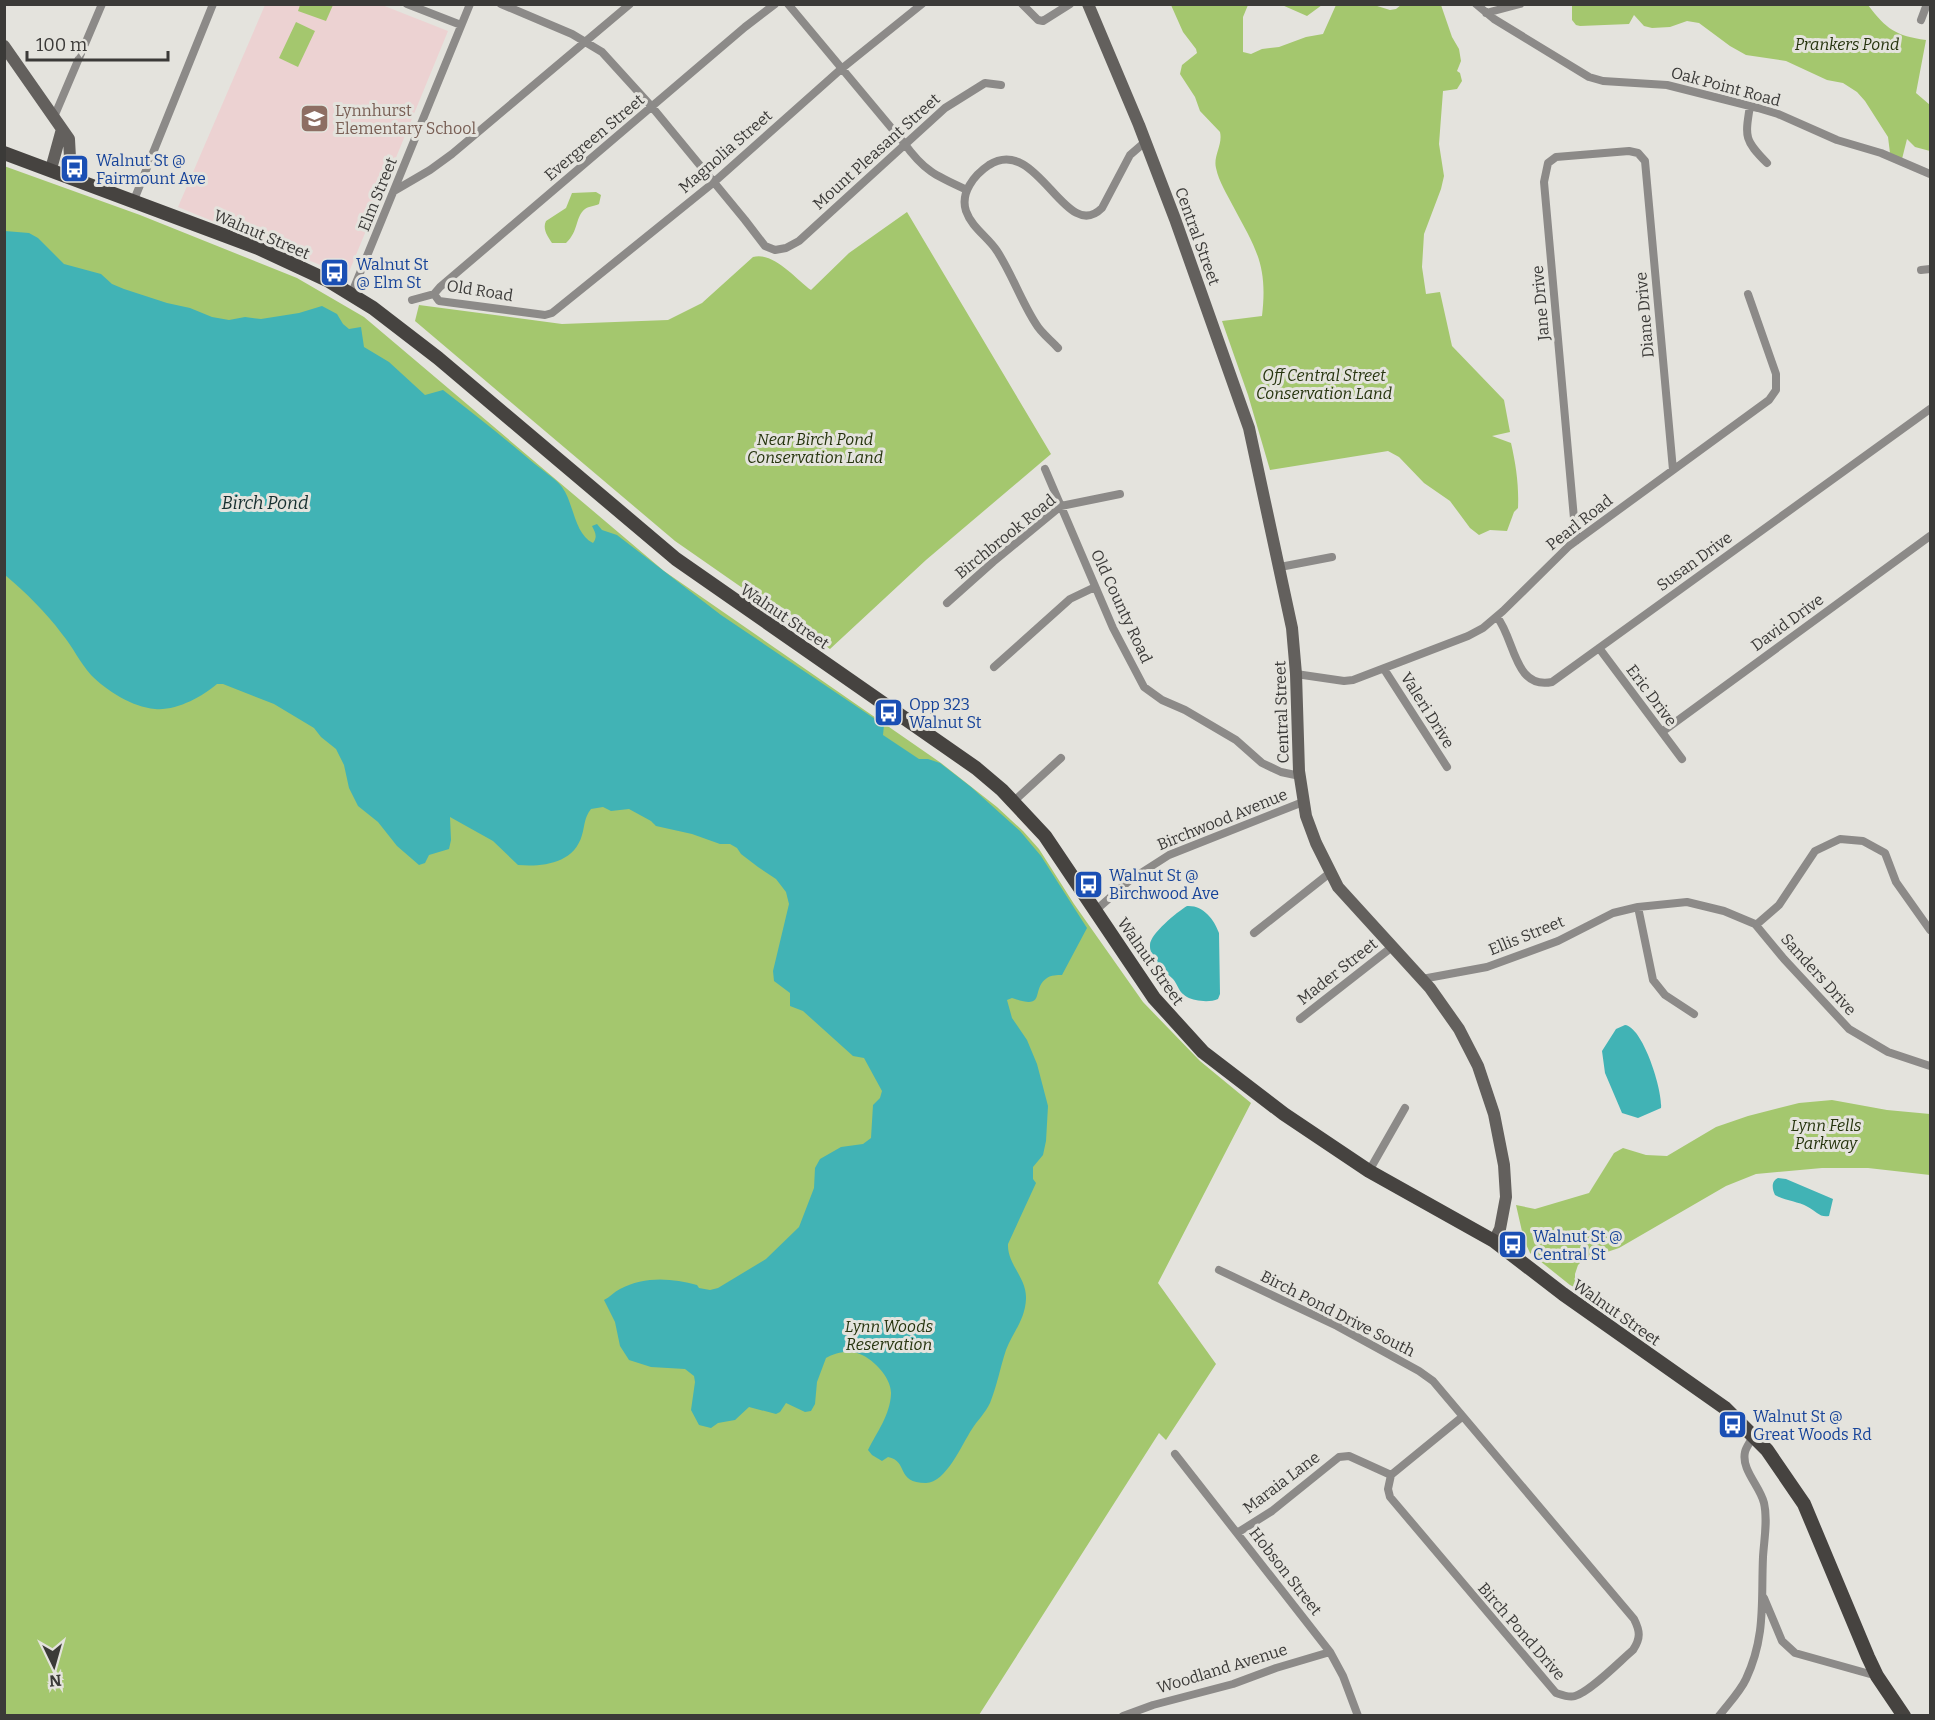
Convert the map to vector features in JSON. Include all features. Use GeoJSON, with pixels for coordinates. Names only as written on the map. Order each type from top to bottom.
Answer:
{"type":"FeatureCollection","features":[{"type":"Feature","properties":{"kind":"main road","name":"Walnut Street"},"geometry":{"type":"LineString","coordinates":[[4,153],[261,249],[317,275],[388,318],[675,560],[961,757],[1014,801],[1045,836],[1154,998],[1203,1052],[1284,1114],[1369,1172],[1494,1241],[1573,1301],[1725,1408],[1767,1450],[1804,1504],[1877,1676],[1904,1716]]}},
{"type":"Feature","properties":{"kind":"street"},"geometry":{"type":"LineString","coordinates":[[54,117],[102,4]]}},
{"type":"Feature","properties":{"kind":"street"},"geometry":{"type":"LineString","coordinates":[[134,200],[213,4]]}},
{"type":"Feature","properties":{"kind":"street"},"geometry":{"type":"LineString","coordinates":[[407,4],[461,25]]}},
{"type":"Feature","properties":{"kind":"street","name":"Elm Street"},"geometry":{"type":"LineString","coordinates":[[351,295],[470,4]]}},
{"type":"Feature","properties":{"kind":"street"},"geometry":{"type":"LineString","coordinates":[[501,4],[585,41],[602,52],[652,108],[713,183]]}},
{"type":"Feature","properties":{"kind":"street"},"geometry":{"type":"LineString","coordinates":[[394,191],[452,154],[630,4]]}},
{"type":"Feature","properties":{"kind":"street","name":"Evergreen Street"},"geometry":{"type":"LineString","coordinates":[[434,294],[478,254],[775,4]]}},
{"type":"Feature","properties":{"kind":"street"},"geometry":{"type":"LineString","coordinates":[[788,4],[917,161],[929,172],[967,189]]}},
{"type":"Feature","properties":{"kind":"street","name":"Magnolia Street"},"geometry":{"type":"LineString","coordinates":[[545,315],[560,308],[713,183],[841,69],[921,4]]}},
{"type":"Feature","properties":{"kind":"street"},"geometry":{"type":"LineString","coordinates":[[1022,4],[1038,20],[1043,21],[1070,4]]}},
{"type":"Feature","properties":{"kind":"street","name":"Central Street"},"geometry":{"type":"LineString","coordinates":[[1088,4],[1145,142],[1246,420],[1292,628],[1300,776],[1306,816],[1316,843],[1338,887],[1422,979],[1459,1029],[1478,1066],[1494,1114],[1504,1165],[1506,1197],[1500,1229],[1494,1241]]}},
{"type":"Feature","properties":{"kind":"street","name":"Oak Point Road"},"geometry":{"type":"LineString","coordinates":[[1476,4],[1486,13],[1579,72],[1596,79],[1667,85],[1750,105],[1778,114],[1837,140],[1881,153],[1930,174]]}},
{"type":"Feature","properties":{"kind":"street"},"geometry":{"type":"LineString","coordinates":[[1486,13],[1520,4]]}},
{"type":"Feature","properties":{"kind":"street"},"geometry":{"type":"LineString","coordinates":[[1922,20],[1927,4]]}},
{"type":"Feature","properties":{"kind":"street"},"geometry":{"type":"LineString","coordinates":[[4,46],[69,139],[71,177]]}},
{"type":"Feature","properties":{"kind":"street","name":"Mount Pleasant Street"},"geometry":{"type":"LineString","coordinates":[[713,183],[765,246],[775,250],[786,248],[799,241],[945,108],[985,83],[1001,85]]}},
{"type":"Feature","properties":{"kind":"street"},"geometry":{"type":"LineString","coordinates":[[1750,105],[1746,136],[1750,145],[1767,163]]}},
{"type":"Feature","properties":{"kind":"street"},"geometry":{"type":"LineString","coordinates":[[51,169],[62,129]]}},
{"type":"Feature","properties":{"kind":"street"},"geometry":{"type":"LineString","coordinates":[[1058,348],[1036,326],[996,249],[977,230],[966,210],[967,189],[978,173],[992,163],[1010,160],[1026,165],[1072,211],[1083,216],[1095,214],[1102,207],[1130,155],[1145,142]]}},
{"type":"Feature","properties":{"kind":"street","name":"Jane Drive"},"geometry":{"type":"LineString","coordinates":[[1576,541],[1545,169],[1552,159],[1560,157],[1629,151],[1638,153],[1644,158]]}},
{"type":"Feature","properties":{"kind":"street","name":"Diane Drive"},"geometry":{"type":"LineString","coordinates":[[1644,158],[1647,170],[1673,470]]}},
{"type":"Feature","properties":{"kind":"street","name":"Old Road"},"geometry":{"type":"LineString","coordinates":[[412,300],[434,294],[439,301],[545,315]]}},
{"type":"Feature","properties":{"kind":"street","name":"Pearl Road"},"geometry":{"type":"LineString","coordinates":[[1296,674],[1348,681],[1468,636],[1497,617],[1551,562],[1576,541],[1763,406],[1774,395],[1777,384],[1776,374],[1748,294]]}},
{"type":"Feature","properties":{"kind":"street","name":"Susan Drive"},"geometry":{"type":"LineString","coordinates":[[1497,617],[1524,674],[1538,684],[1552,682],[1930,409]]}},
{"type":"Feature","properties":{"kind":"street","name":"Old County Road"},"geometry":{"type":"LineString","coordinates":[[1045,469],[1113,628],[1144,687],[1162,700],[1185,710],[1236,740],[1262,763],[1281,772],[1300,776]]}},
{"type":"Feature","properties":{"kind":"street","name":"Birchbrook Road"},"geometry":{"type":"LineString","coordinates":[[947,603],[1061,506],[1120,494]]}},
{"type":"Feature","properties":{"kind":"street","name":"David Drive"},"geometry":{"type":"LineString","coordinates":[[1662,732],[1930,536]]}},
{"type":"Feature","properties":{"kind":"street"},"geometry":{"type":"LineString","coordinates":[[1280,567],[1332,557]]}},
{"type":"Feature","properties":{"kind":"street"},"geometry":{"type":"LineString","coordinates":[[994,667],[1070,599],[1095,587]]}},
{"type":"Feature","properties":{"kind":"street","name":"Eric Drive"},"geometry":{"type":"LineString","coordinates":[[1599,648],[1682,759]]}},
{"type":"Feature","properties":{"kind":"street","name":"Valeri Drive"},"geometry":{"type":"LineString","coordinates":[[1384,669],[1447,767]]}},
{"type":"Feature","properties":{"kind":"street"},"geometry":{"type":"LineString","coordinates":[[1014,801],[1061,758]]}},
{"type":"Feature","properties":{"kind":"street","name":"Birchwood Avenue"},"geometry":{"type":"LineString","coordinates":[[1096,910],[1138,875],[1169,855],[1304,802]]}},
{"type":"Feature","properties":{"kind":"street"},"geometry":{"type":"LineString","coordinates":[[1756,925],[1779,905],[1815,851],[1840,839],[1863,841],[1885,853],[1896,882],[1930,930]]}},
{"type":"Feature","properties":{"kind":"street"},"geometry":{"type":"LineString","coordinates":[[1254,933],[1331,872]]}},
{"type":"Feature","properties":{"kind":"street","name":"Sanders Drive"},"geometry":{"type":"LineString","coordinates":[[1638,907],[1687,902],[1724,911],[1756,925],[1849,1029],[1888,1053],[1930,1066]]}},
{"type":"Feature","properties":{"kind":"street"},"geometry":{"type":"LineString","coordinates":[[1638,907],[1653,980],[1665,995],[1694,1014]]}},
{"type":"Feature","properties":{"kind":"street","name":"Ellis Street"},"geometry":{"type":"LineString","coordinates":[[1422,979],[1487,967],[1558,941],[1613,913],[1638,907]]}},
{"type":"Feature","properties":{"kind":"street","name":"Mader Street"},"geometry":{"type":"LineString","coordinates":[[1300,1018],[1392,947]]}},
{"type":"Feature","properties":{"kind":"street"},"geometry":{"type":"LineString","coordinates":[[1369,1172],[1405,1108]]}},
{"type":"Feature","properties":{"kind":"street","name":"Birch Pond Drive South"},"geometry":{"type":"LineString","coordinates":[[1219,1270],[1337,1326],[1419,1371],[1433,1382],[1462,1417]]}},
{"type":"Feature","properties":{"kind":"street"},"geometry":{"type":"LineString","coordinates":[[1391,1475],[1462,1417]]}},
{"type":"Feature","properties":{"kind":"street","name":"Birch Pond Drive"},"geometry":{"type":"LineString","coordinates":[[1391,1475],[1388,1489],[1390,1497],[1556,1693],[1575,1696],[1587,1690],[1633,1650],[1638,1642],[1640,1630],[1634,1619],[1462,1417]]}},
{"type":"Feature","properties":{"kind":"street"},"geometry":{"type":"LineString","coordinates":[[1719,1716],[1745,1681],[1758,1649],[1763,1616],[1764,1503],[1745,1466],[1745,1452],[1753,1436]]}},
{"type":"Feature","properties":{"kind":"street","name":"Hobson Street"},"geometry":{"type":"LineString","coordinates":[[1175,1454],[1330,1652],[1343,1676],[1358,1716]]}},
{"type":"Feature","properties":{"kind":"street","name":"Maraia Lane"},"geometry":{"type":"LineString","coordinates":[[1238,1533],[1272,1511],[1339,1457],[1349,1456],[1391,1475]]}},
{"type":"Feature","properties":{"kind":"street"},"geometry":{"type":"LineString","coordinates":[[1763,1595],[1782,1641],[1795,1653],[1877,1676]]}},
{"type":"Feature","properties":{"kind":"street","name":"Woodland Avenue"},"geometry":{"type":"LineString","coordinates":[[1123,1716],[1153,1705],[1233,1684],[1330,1652]]}},
{"type":"Feature","properties":{"kind":"shaded area","name":"Lynnhurst Elementary School"},"geometry":{"type":"Polygon","coordinates":[[[265,5],[382,5],[448,31],[349,272],[335,271],[178,207],[265,5]]]}},
{"type":"Feature","properties":{"kind":"green space"},"geometry":{"type":"Polygon","coordinates":[[[300,4],[333,5],[326,21],[298,11],[300,4]]]}},
{"type":"Feature","properties":{"kind":"green space","name":"Off Central Street Conservation Land"},"geometry":{"type":"Polygon","coordinates":[[[1171,5],[1248,5],[1243,17],[1243,52],[1251,54],[1262,49],[1279,47],[1306,37],[1323,34],[1336,5],[1374,5],[1390,10],[1401,5],[1441,5],[1452,37],[1459,49],[1461,61],[1457,71],[1462,81],[1457,89],[1443,91],[1439,144],[1444,176],[1424,234],[1422,267],[1426,294],[1440,292],[1452,346],[1504,400],[1510,432],[1492,436],[1511,443],[1516,467],[1518,508],[1514,512],[1507,531],[1490,530],[1479,535],[1470,528],[1450,501],[1424,483],[1399,457],[1388,451],[1270,470],[1248,395],[1222,321],[1262,316],[1262,270],[1254,246],[1217,173],[1215,164],[1220,132],[1200,111],[1195,97],[1180,74],[1182,65],[1197,53],[1183,32],[1171,5]]]}},
{"type":"Feature","properties":{"kind":"green space"},"geometry":{"type":"Polygon","coordinates":[[[1282,5],[1322,5],[1307,16],[1282,5]]]}},
{"type":"Feature","properties":{"kind":"green space","name":"Prankers Pond"},"geometry":{"type":"Polygon","coordinates":[[[1572,5],[1868,5],[1892,30],[1926,40],[1916,93],[1930,105],[1930,151],[1915,147],[1907,139],[1902,159],[1890,153],[1888,137],[1857,92],[1843,83],[1827,80],[1786,61],[1746,55],[1699,23],[1687,21],[1670,27],[1652,28],[1644,26],[1634,15],[1629,24],[1580,26],[1572,20],[1572,5]]]}},
{"type":"Feature","properties":{"kind":"green space"},"geometry":{"type":"Polygon","coordinates":[[[296,22],[315,31],[298,67],[279,58],[296,22]]]}},
{"type":"Feature","properties":{"kind":"green space","name":"Lynn Woods Reservation"},"geometry":{"type":"Polygon","coordinates":[[[4,166],[140,215],[297,278],[364,317],[664,571],[941,763],[997,807],[1039,849],[1074,904],[1143,1002],[1200,1061],[1251,1103],[1158,1283],[1216,1364],[1166,1440],[1159,1433],[979,1715],[5,1715],[4,166]]]}},
{"type":"Feature","properties":{"kind":"green space"},"geometry":{"type":"Polygon","coordinates":[[[596,192],[601,195],[599,204],[582,212],[573,234],[566,243],[552,243],[545,230],[546,221],[566,208],[572,193],[596,192]]]}},
{"type":"Feature","properties":{"kind":"green space","name":"Near Birch Pond Conservation Land"},"geometry":{"type":"Polygon","coordinates":[[[907,212],[1051,454],[926,560],[830,649],[675,541],[415,321],[419,305],[562,324],[668,320],[702,303],[753,257],[761,256],[784,267],[811,290],[849,253],[907,212]]]}},
{"type":"Feature","properties":{"kind":"green space","name":"Lynn Fells Parkway"},"geometry":{"type":"Polygon","coordinates":[[[1832,1100],[1887,1110],[1930,1114],[1930,1175],[1868,1168],[1822,1168],[1756,1174],[1726,1186],[1619,1248],[1583,1260],[1578,1265],[1575,1274],[1575,1282],[1580,1290],[1570,1285],[1530,1253],[1524,1240],[1516,1205],[1535,1209],[1589,1193],[1614,1153],[1623,1148],[1646,1155],[1667,1156],[1716,1127],[1748,1116],[1799,1103],[1832,1100]]]}},
{"type":"Feature","properties":{"kind":"water","name":"Birch Pond"},"geometry":{"type":"Polygon","coordinates":[[[5,231],[29,233],[38,238],[64,264],[101,274],[112,284],[124,289],[190,308],[212,317],[229,320],[245,317],[261,319],[299,313],[322,306],[337,314],[349,329],[361,327],[364,347],[389,362],[425,395],[443,390],[555,480],[566,494],[578,526],[587,539],[593,543],[595,541],[592,526],[597,524],[602,530],[617,535],[721,615],[884,725],[883,735],[919,759],[940,763],[1020,831],[1041,856],[1087,928],[1062,975],[1047,978],[1039,988],[1037,997],[1030,1002],[1012,998],[1007,1000],[1012,1018],[1027,1040],[1037,1064],[1048,1106],[1043,1155],[1033,1167],[1033,1179],[1036,1183],[1008,1244],[1011,1258],[1023,1284],[1026,1299],[1021,1320],[1006,1350],[990,1403],[953,1462],[940,1477],[926,1483],[910,1480],[894,1459],[888,1457],[882,1461],[868,1450],[886,1416],[891,1394],[885,1375],[863,1355],[845,1352],[826,1358],[817,1382],[815,1404],[811,1411],[805,1412],[786,1403],[776,1414],[749,1407],[735,1420],[718,1423],[711,1428],[699,1425],[691,1410],[694,1376],[685,1369],[651,1367],[629,1360],[620,1346],[615,1322],[604,1300],[629,1285],[648,1280],[678,1281],[710,1290],[718,1288],[766,1259],[799,1227],[814,1188],[815,1168],[820,1159],[841,1147],[863,1144],[871,1138],[873,1105],[880,1098],[882,1091],[864,1058],[853,1056],[803,1011],[790,1006],[790,993],[774,981],[773,971],[789,904],[786,892],[776,879],[730,844],[720,844],[692,834],[656,826],[629,809],[611,811],[603,807],[591,809],[578,845],[565,858],[556,862],[518,865],[493,841],[450,817],[449,849],[429,855],[425,863],[419,865],[397,846],[378,822],[358,806],[349,788],[344,765],[336,749],[314,728],[274,704],[223,684],[217,684],[204,694],[171,708],[146,708],[129,702],[97,681],[49,618],[5,575],[5,231]]]}},
{"type":"Feature","properties":{"kind":"water"},"geometry":{"type":"Polygon","coordinates":[[[1187,906],[1203,910],[1219,933],[1220,994],[1218,999],[1206,1001],[1184,995],[1150,950],[1151,940],[1159,929],[1187,906]]]}},
{"type":"Feature","properties":{"kind":"water"},"geometry":{"type":"Polygon","coordinates":[[[1625,1025],[1632,1028],[1645,1048],[1661,1100],[1661,1108],[1638,1118],[1622,1113],[1605,1073],[1602,1051],[1616,1029],[1625,1025]]]}},
{"type":"Feature","properties":{"kind":"water"},"geometry":{"type":"Polygon","coordinates":[[[1778,1178],[1786,1179],[1833,1199],[1829,1216],[1821,1215],[1804,1205],[1775,1195],[1773,1185],[1778,1178]]]}},
{"type":"Feature","properties":{"kind":"place","name":"Lynnhurst Elementary School"},"geometry":{"type":"Point","coordinates":[314,119]}},
{"type":"Feature","properties":{"kind":"place","name":"Walnut St @ Fairmount Ave"},"geometry":{"type":"Point","coordinates":[75,169]}},
{"type":"Feature","properties":{"kind":"place","name":"Walnut St @ Elm St"},"geometry":{"type":"Point","coordinates":[335,273]}},
{"type":"Feature","properties":{"kind":"place","name":"Opp 323 Walnut St"},"geometry":{"type":"Point","coordinates":[888,713]}},
{"type":"Feature","properties":{"kind":"place","name":"Walnut St @ Birchwood Ave"},"geometry":{"type":"Point","coordinates":[1088,884]}},
{"type":"Feature","properties":{"kind":"place","name":"Walnut St @ Central St"},"geometry":{"type":"Point","coordinates":[1512,1245]}},
{"type":"Feature","properties":{"kind":"place","name":"Walnut St @ Great Woods Rd"},"geometry":{"type":"Point","coordinates":[1732,1425]}}]}
